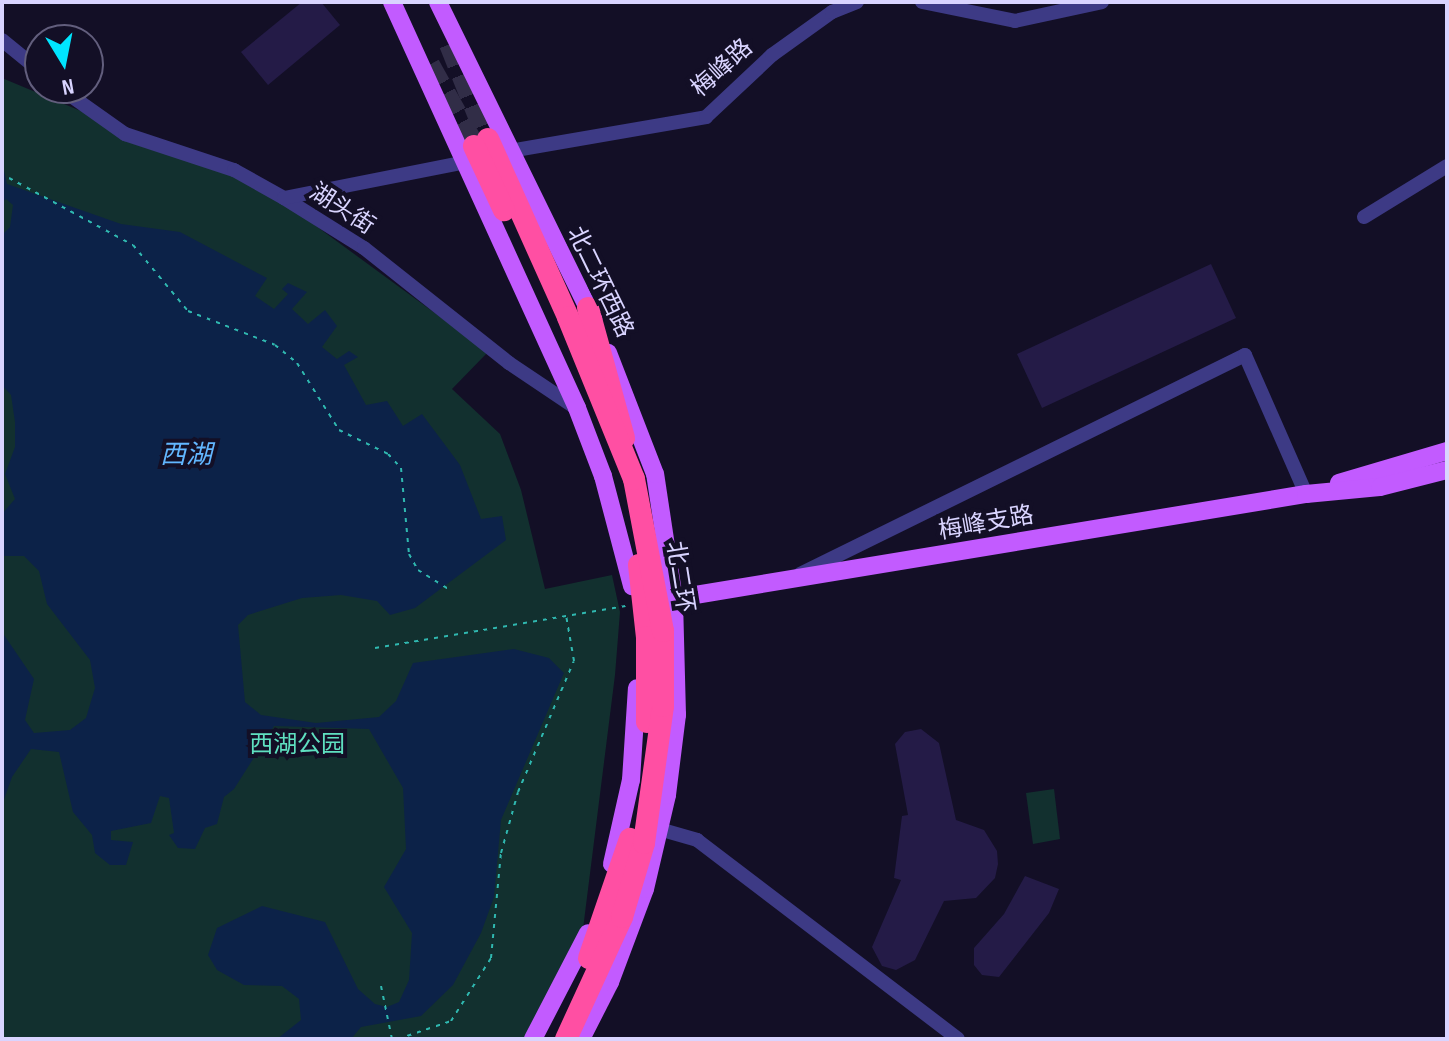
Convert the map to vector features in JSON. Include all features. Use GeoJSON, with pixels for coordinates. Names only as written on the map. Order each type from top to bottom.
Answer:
{"type":"FeatureCollection","features":[{"type":"Feature","properties":{"kind":"highway","name":"北二环"},"geometry":{"type":"LineString","coordinates":[[475,149],[571,316],[634,479],[663,631],[663,706],[656,787],[622,917],[566,1039]]}},
{"type":"Feature","properties":{"kind":"highway","name":"北二环"},"geometry":{"type":"LineString","coordinates":[[551,1039],[584,973],[630,839],[642,784],[648,706],[639,563],[620,482],[571,316]]}},
{"type":"Feature","properties":{"kind":"highway"},"geometry":{"type":"LineString","coordinates":[[571,316],[613,393],[634,479]]}},
{"type":"Feature","properties":{"kind":"main road","name":"北二环西路"},"geometry":{"type":"LineString","coordinates":[[438,2],[510,151],[571,316],[631,402],[655,474],[674,599],[677,715],[659,829],[645,889],[610,982],[581,1039]]}},
{"type":"Feature","properties":{"kind":"main road"},"geometry":{"type":"LineString","coordinates":[[401,5],[475,149],[603,476],[629,564],[634,604],[636,707],[631,780],[619,835],[585,942],[533,1039]]}},
{"type":"Feature","properties":{"kind":"main road","name":"梅峰支路"},"geometry":{"type":"LineString","coordinates":[[1306,494],[1447,451]]}},
{"type":"Feature","properties":{"kind":"main road","name":"梅峰支路"},"geometry":{"type":"LineString","coordinates":[[674,599],[1306,494],[1380,487],[1447,470]]}},
{"type":"Feature","properties":{"kind":"main road"},"geometry":{"type":"LineString","coordinates":[[634,604],[674,599]]}},
{"type":"Feature","properties":{"kind":"street","name":"梅峰路"},"geometry":{"type":"LineString","coordinates":[[510,151],[706,117],[772,55],[832,12],[857,2]]}},
{"type":"Feature","properties":{"kind":"street"},"geometry":{"type":"LineString","coordinates":[[922,2],[1015,21],[1102,2]]}},
{"type":"Feature","properties":{"kind":"street"},"geometry":{"type":"LineString","coordinates":[[2,40],[24,58]]}},
{"type":"Feature","properties":{"kind":"street","name":"湖头街"},"geometry":{"type":"LineString","coordinates":[[83,104],[125,134],[234,170],[284,198],[364,248],[509,363],[577,408]]}},
{"type":"Feature","properties":{"kind":"street"},"geometry":{"type":"LineString","coordinates":[[284,198],[475,149]]}},
{"type":"Feature","properties":{"kind":"street"},"geometry":{"type":"LineString","coordinates":[[1364,217],[1447,166]]}},
{"type":"Feature","properties":{"kind":"street"},"geometry":{"type":"LineString","coordinates":[[784,582],[1245,355],[1306,494]]}},
{"type":"Feature","properties":{"kind":"street"},"geometry":{"type":"LineString","coordinates":[[659,829],[697,840],[958,1039]]}},
{"type":"Feature","properties":{"kind":"path"},"geometry":{"type":"LineString","coordinates":[[9,178],[133,245],[188,311],[275,345],[297,363],[339,430],[388,454],[401,468],[409,554],[418,570],[450,590]]}},
{"type":"Feature","properties":{"kind":"path"},"geometry":{"type":"LineString","coordinates":[[375,648],[634,604]]}},
{"type":"Feature","properties":{"kind":"path"},"geometry":{"type":"LineString","coordinates":[[398,1039],[451,1021],[491,958],[501,853],[518,792],[574,661],[566,615]]}},
{"type":"Feature","properties":{"kind":"path"},"geometry":{"type":"LineString","coordinates":[[381,986],[392,1039]]}},
{"type":"Feature","properties":{"kind":"green space","name":"西湖公园"},"geometry":{"type":"Polygon","coordinates":[[[2,78],[24,87],[24,104],[64,104],[236,176],[286,204],[488,352],[452,389],[500,434],[521,490],[545,589],[612,575],[620,612],[583,929],[524,1039],[2,1039],[2,78]]]}},
{"type":"Feature","properties":{"kind":"green space"},"geometry":{"type":"Polygon","coordinates":[[[1054,789],[1060,839],[1033,844],[1026,793],[1054,789]]]}},
{"type":"Feature","properties":{"kind":"water","name":"西湖"},"geometry":{"type":"Polygon","coordinates":[[[2,162],[7,184],[121,224],[180,232],[267,278],[255,296],[274,309],[288,294],[282,289],[288,283],[307,292],[292,309],[308,324],[325,310],[337,326],[322,347],[337,359],[349,351],[358,357],[344,365],[366,405],[387,401],[403,426],[422,414],[460,465],[481,519],[502,516],[506,540],[415,608],[390,615],[377,601],[341,595],[302,598],[248,615],[238,625],[245,702],[261,715],[316,723],[379,717],[396,701],[413,663],[514,649],[549,658],[564,673],[501,820],[494,897],[481,933],[453,985],[421,1016],[361,1027],[351,1039],[277,1039],[301,1020],[299,999],[282,986],[244,985],[217,970],[208,955],[217,928],[262,906],[325,922],[358,989],[375,1004],[387,1007],[399,1002],[409,980],[412,933],[384,887],[406,849],[403,788],[369,729],[274,726],[234,789],[224,797],[217,824],[205,828],[195,849],[178,848],[169,835],[174,833],[169,798],[160,796],[151,823],[111,831],[111,840],[133,842],[126,865],[110,865],[95,853],[92,835],[73,812],[59,752],[31,749],[12,777],[2,805],[2,632],[34,679],[25,720],[34,733],[70,730],[86,718],[95,688],[90,660],[47,604],[39,571],[24,556],[2,556],[2,514],[15,499],[5,474],[15,447],[15,422],[11,395],[2,385],[2,235],[10,227],[13,205],[6,199],[2,202],[2,162]]]}},
{"type":"Feature","properties":{"kind":"building"},"geometry":{"type":"Polygon","coordinates":[[[302,2],[321,2],[340,25],[268,85],[241,52],[302,2]]]}},
{"type":"Feature","properties":{"kind":"building"},"geometry":{"type":"Polygon","coordinates":[[[1211,264],[1236,318],[1042,408],[1017,354],[1211,264]]]}},
{"type":"Feature","properties":{"kind":"building"},"geometry":{"type":"Polygon","coordinates":[[[921,729],[939,743],[956,820],[984,830],[997,851],[998,864],[995,878],[976,898],[944,901],[915,960],[896,970],[882,966],[872,947],[901,880],[894,878],[902,816],[908,815],[895,744],[905,732],[921,729]]]}},
{"type":"Feature","properties":{"kind":"building"},"geometry":{"type":"Polygon","coordinates":[[[1025,876],[1059,889],[1049,913],[999,977],[982,975],[974,965],[974,948],[1004,914],[1025,876]]]}},
{"type":"Feature","properties":{"kind":"tunnel"},"geometry":{"type":"LineString","coordinates":[[450,44],[488,139]]}},
{"type":"Feature","properties":{"kind":"tunnel"},"geometry":{"type":"LineString","coordinates":[[429,65],[474,146]]}}]}
